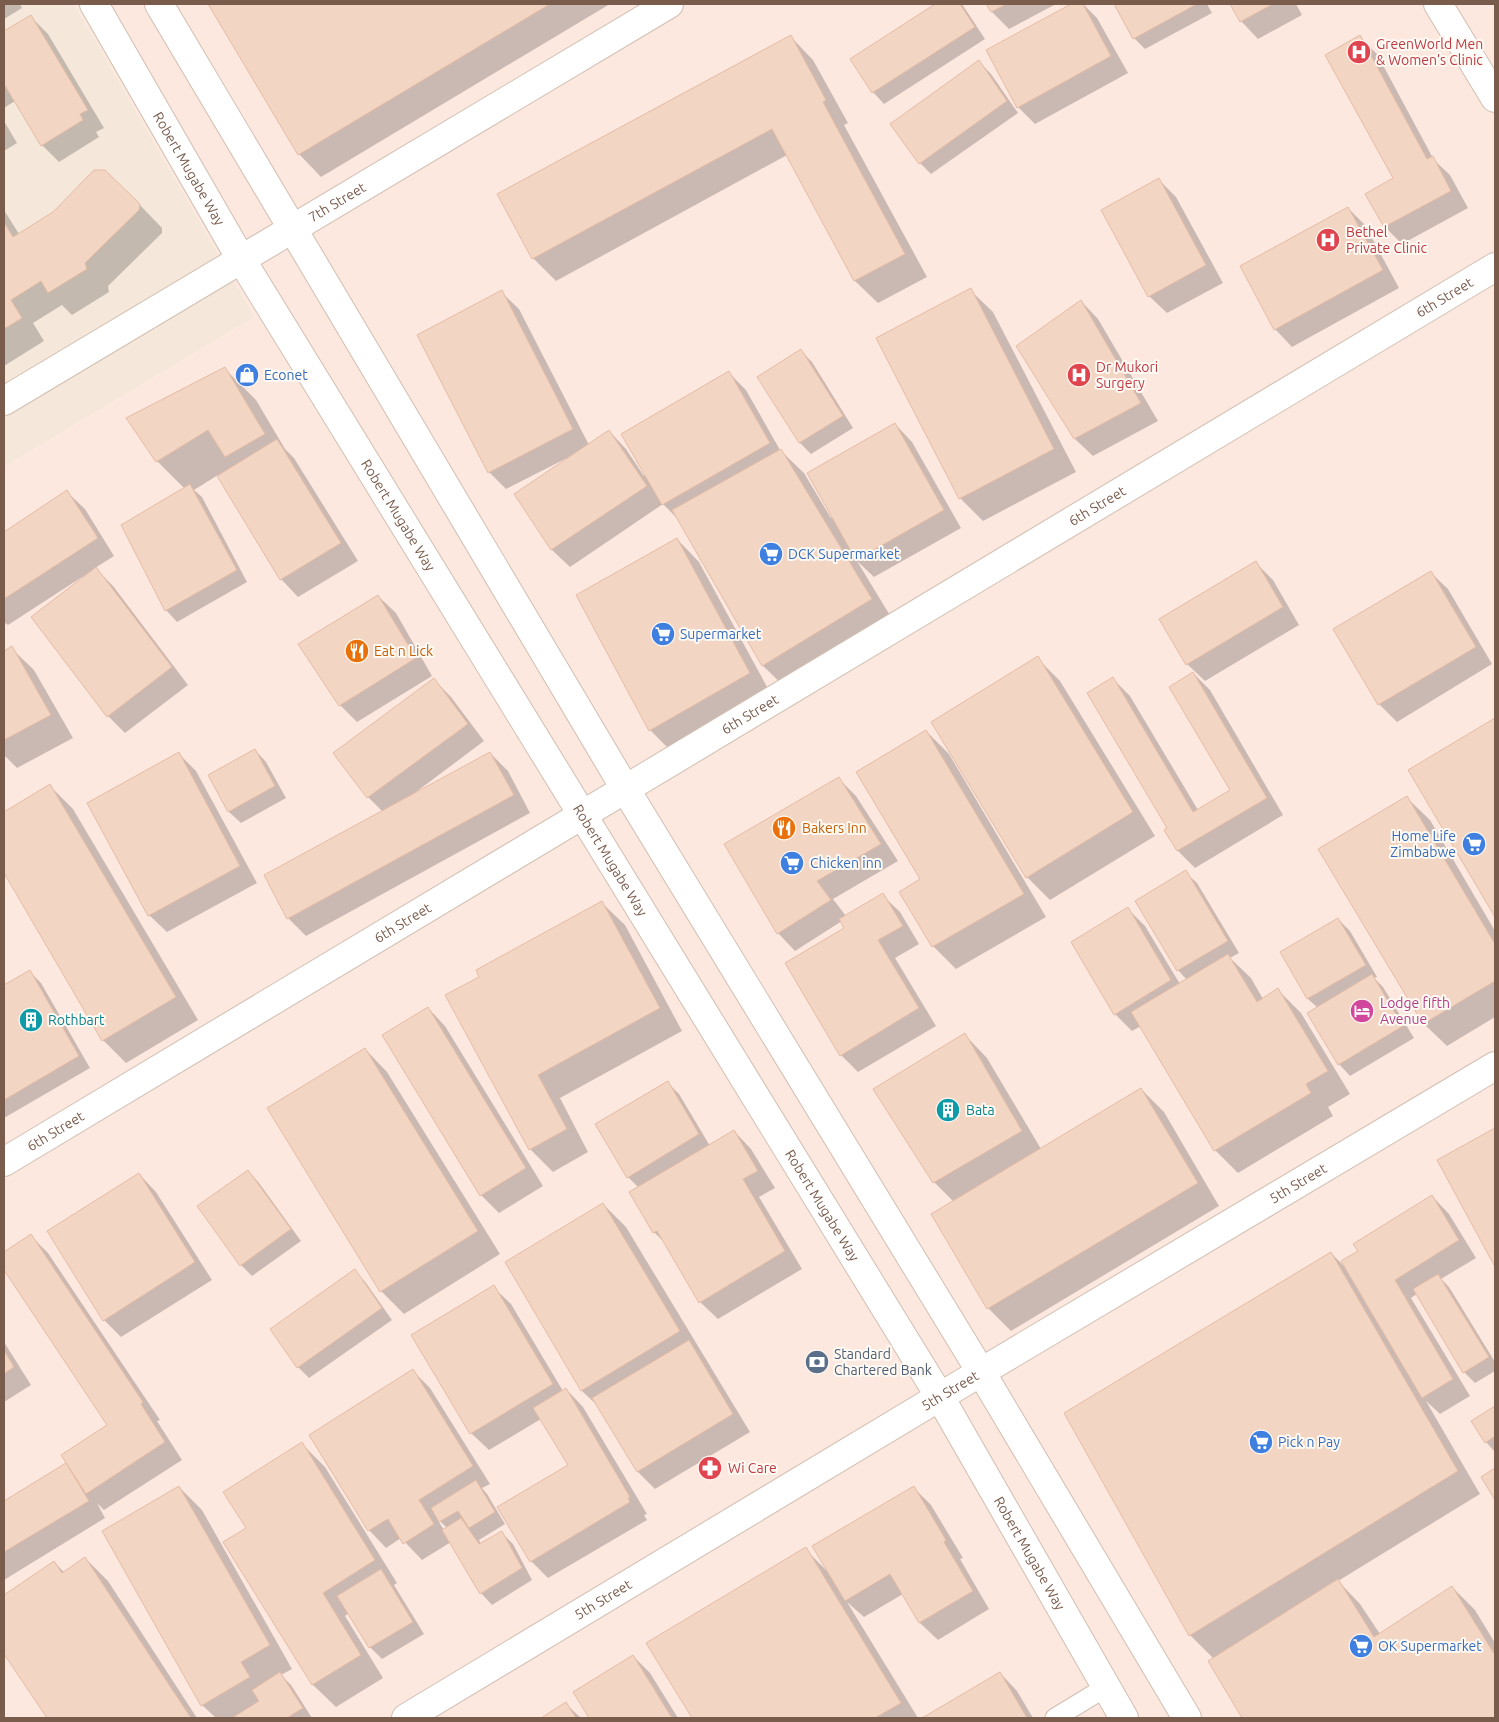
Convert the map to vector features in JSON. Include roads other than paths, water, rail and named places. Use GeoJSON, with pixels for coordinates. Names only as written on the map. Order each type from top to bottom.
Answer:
{"type":"FeatureCollection","features":[{"type":"Feature","properties":{"kind":"street","name":"Robert Mugabe Way"},"geometry":{"type":"LineString","coordinates":[[94,4],[241,259],[940,1397],[1124,1718]]}},
{"type":"Feature","properties":{"kind":"street"},"geometry":{"type":"LineString","coordinates":[[159,4],[626,790],[981,1372],[1187,1718]]}},
{"type":"Feature","properties":{"kind":"street","name":"7th Street"},"geometry":{"type":"LineString","coordinates":[[4,401],[669,4]]}},
{"type":"Feature","properties":{"kind":"street"},"geometry":{"type":"LineString","coordinates":[[1438,4],[1495,98]]}},
{"type":"Feature","properties":{"kind":"street","name":"6th Street"},"geometry":{"type":"LineString","coordinates":[[4,1162],[1495,267]]}},
{"type":"Feature","properties":{"kind":"street","name":"5th Street"},"geometry":{"type":"LineString","coordinates":[[406,1718],[1495,1066]]}},
{"type":"Feature","properties":{"kind":"lane"},"geometry":{"type":"LineString","coordinates":[[1055,1718],[1106,1687]]}},
{"type":"Feature","properties":{"kind":"place","name":"GreenWorld Men & Women’s Clinic"},"geometry":{"type":"Point","coordinates":[1359,52]}},
{"type":"Feature","properties":{"kind":"place","name":"Bethel Private Clinic"},"geometry":{"type":"Point","coordinates":[1328,240]}},
{"type":"Feature","properties":{"kind":"place","name":"Econet"},"geometry":{"type":"Point","coordinates":[247,375]}},
{"type":"Feature","properties":{"kind":"place","name":"Dr Mukori Surgery"},"geometry":{"type":"Point","coordinates":[1079,375]}},
{"type":"Feature","properties":{"kind":"place","name":"DCK Supermarket"},"geometry":{"type":"Point","coordinates":[771,554]}},
{"type":"Feature","properties":{"kind":"place","name":"Supermarket"},"geometry":{"type":"Point","coordinates":[663,634]}},
{"type":"Feature","properties":{"kind":"place","name":"Eat n Lick"},"geometry":{"type":"Point","coordinates":[357,651]}},
{"type":"Feature","properties":{"kind":"place","name":"Bakers Inn"},"geometry":{"type":"Point","coordinates":[784,828]}},
{"type":"Feature","properties":{"kind":"place","name":"Home Life Zimbabwe"},"geometry":{"type":"Point","coordinates":[1474,844]}},
{"type":"Feature","properties":{"kind":"place","name":"Chicken inn"},"geometry":{"type":"Point","coordinates":[792,863]}},
{"type":"Feature","properties":{"kind":"place","name":"Lodge fifth Avenue"},"geometry":{"type":"Point","coordinates":[1362,1011]}},
{"type":"Feature","properties":{"kind":"place","name":"Rothbart"},"geometry":{"type":"Point","coordinates":[31,1020]}},
{"type":"Feature","properties":{"kind":"place","name":"Bata"},"geometry":{"type":"Point","coordinates":[948,1110]}},
{"type":"Feature","properties":{"kind":"place","name":"Standard Chartered Bank"},"geometry":{"type":"Point","coordinates":[817,1362]}},
{"type":"Feature","properties":{"kind":"place","name":"Pick n Pay"},"geometry":{"type":"Point","coordinates":[1261,1442]}},
{"type":"Feature","properties":{"kind":"place","name":"Wi Care"},"geometry":{"type":"Point","coordinates":[710,1468]}},
{"type":"Feature","properties":{"kind":"place","name":"OK Supermarket"},"geometry":{"type":"Point","coordinates":[1361,1646]}}]}
